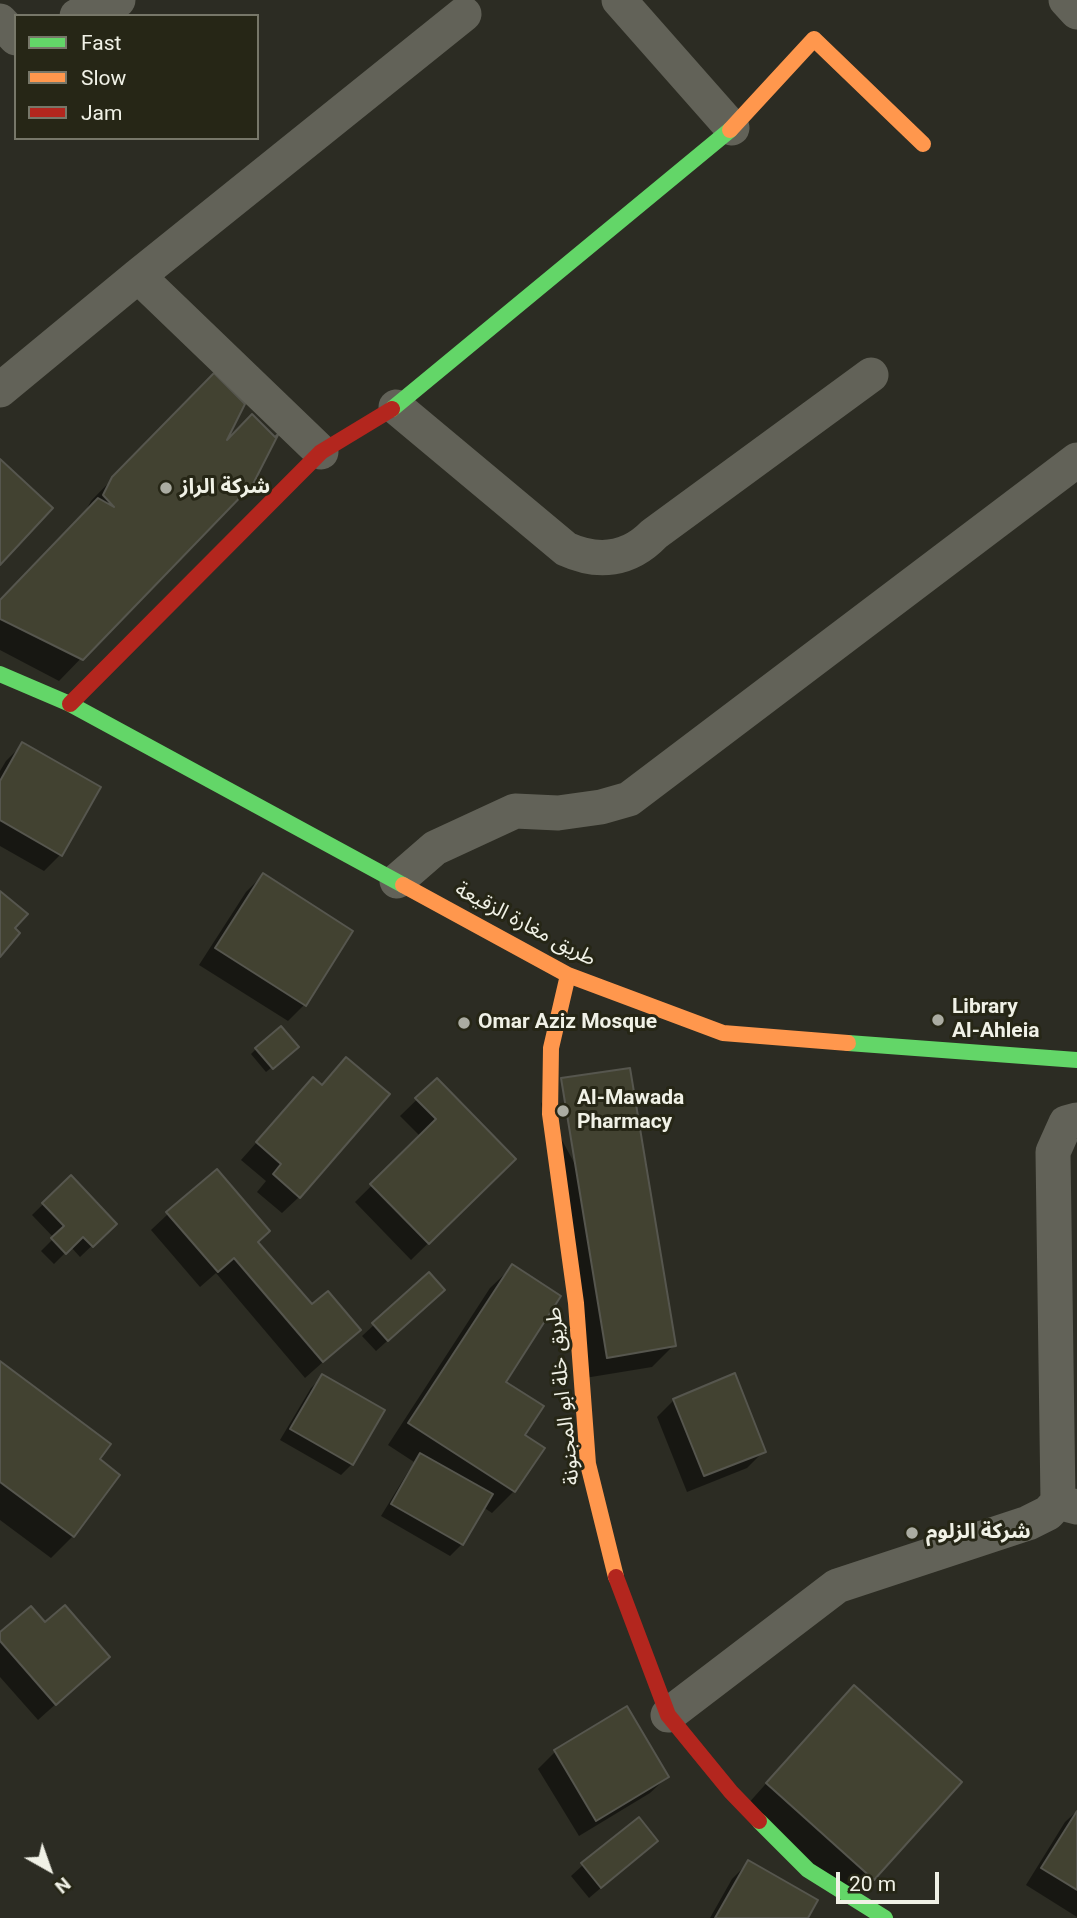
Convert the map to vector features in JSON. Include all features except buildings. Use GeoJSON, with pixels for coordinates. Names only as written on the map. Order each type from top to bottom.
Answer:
{"type":"FeatureCollection","features":[{"type":"Feature","properties":{"kind":"street"},"geometry":{"type":"LineString","coordinates":[[82,14],[118,0]]}},
{"type":"Feature","properties":{"kind":"street"},"geometry":{"type":"LineString","coordinates":[[619,0],[732,128]]}},
{"type":"Feature","properties":{"kind":"street"},"geometry":{"type":"LineString","coordinates":[[1066,0],[1077,12]]}},
{"type":"Feature","properties":{"kind":"street"},"geometry":{"type":"LineString","coordinates":[[0,390],[464,14]]}},
{"type":"Feature","properties":{"kind":"street"},"geometry":{"type":"LineString","coordinates":[[0,20],[14,36]]}},
{"type":"Feature","properties":{"kind":"street"},"geometry":{"type":"LineString","coordinates":[[70,704],[321,452],[396,407],[732,128],[814,39],[923,144]]}},
{"type":"Feature","properties":{"kind":"street"},"geometry":{"type":"LineString","coordinates":[[138,276],[321,452]]}},
{"type":"Feature","properties":{"kind":"street"},"geometry":{"type":"LineString","coordinates":[[396,407],[566,549],[589,558],[613,558],[625,555],[646,542],[871,375]]}},
{"type":"Feature","properties":{"kind":"street"},"geometry":{"type":"LineString","coordinates":[[397,881],[435,848],[515,811],[558,813],[601,807],[629,799],[1077,460]]}},
{"type":"Feature","properties":{"kind":"street","name":"طريق مغارة الزقيعة"},"geometry":{"type":"LineString","coordinates":[[0,674],[70,704],[568,975],[723,1033],[1077,1060]]}},
{"type":"Feature","properties":{"kind":"street","name":"طريق خلة ابو المجنونة"},"geometry":{"type":"LineString","coordinates":[[568,975],[551,1048],[550,1114],[576,1303],[588,1464],[612,1568],[667,1715],[731,1792],[808,1870],[884,1918]]}},
{"type":"Feature","properties":{"kind":"street"},"geometry":{"type":"LineString","coordinates":[[667,1715],[837,1586],[1028,1524],[1068,1505],[1053,1152],[1066,1123],[1077,1120]]}},
{"type":"Feature","properties":{"kind":"traffic: fast"},"geometry":{"type":"LineString","coordinates":[[392,409],[730,130]]}},
{"type":"Feature","properties":{"kind":"traffic: fast"},"geometry":{"type":"LineString","coordinates":[[0,674],[70,704],[403,885]]}},
{"type":"Feature","properties":{"kind":"traffic: fast"},"geometry":{"type":"LineString","coordinates":[[848,1043],[1077,1060]]}},
{"type":"Feature","properties":{"kind":"traffic: fast"},"geometry":{"type":"LineString","coordinates":[[759,1821],[808,1870],[885,1918]]}},
{"type":"Feature","properties":{"kind":"traffic: slow"},"geometry":{"type":"LineString","coordinates":[[730,130],[814,39],[923,144]]}},
{"type":"Feature","properties":{"kind":"traffic: slow"},"geometry":{"type":"LineString","coordinates":[[403,885],[568,975],[723,1033],[848,1043]]}},
{"type":"Feature","properties":{"kind":"traffic: slow"},"geometry":{"type":"LineString","coordinates":[[568,975],[551,1048],[550,1114],[576,1303],[588,1464],[616,1577]]}},
{"type":"Feature","properties":{"kind":"traffic: jam"},"geometry":{"type":"LineString","coordinates":[[70,704],[321,452],[392,409]]}},
{"type":"Feature","properties":{"kind":"traffic: jam"},"geometry":{"type":"LineString","coordinates":[[616,1577],[668,1715],[731,1792],[759,1821]]}},
{"type":"Feature","properties":{"kind":"place","name":"شركة الراز"},"geometry":{"type":"Point","coordinates":[166,488]}},
{"type":"Feature","properties":{"kind":"place","name":"Library Al-Ahleia"},"geometry":{"type":"Point","coordinates":[938,1020]}},
{"type":"Feature","properties":{"kind":"place","name":"Omar Aziz Mosque"},"geometry":{"type":"Point","coordinates":[464,1023]}},
{"type":"Feature","properties":{"kind":"place","name":"Al-Mawada Pharmacy"},"geometry":{"type":"Point","coordinates":[563,1111]}},
{"type":"Feature","properties":{"kind":"place","name":"شركة الزلوم"},"geometry":{"type":"Point","coordinates":[912,1533]}}]}
